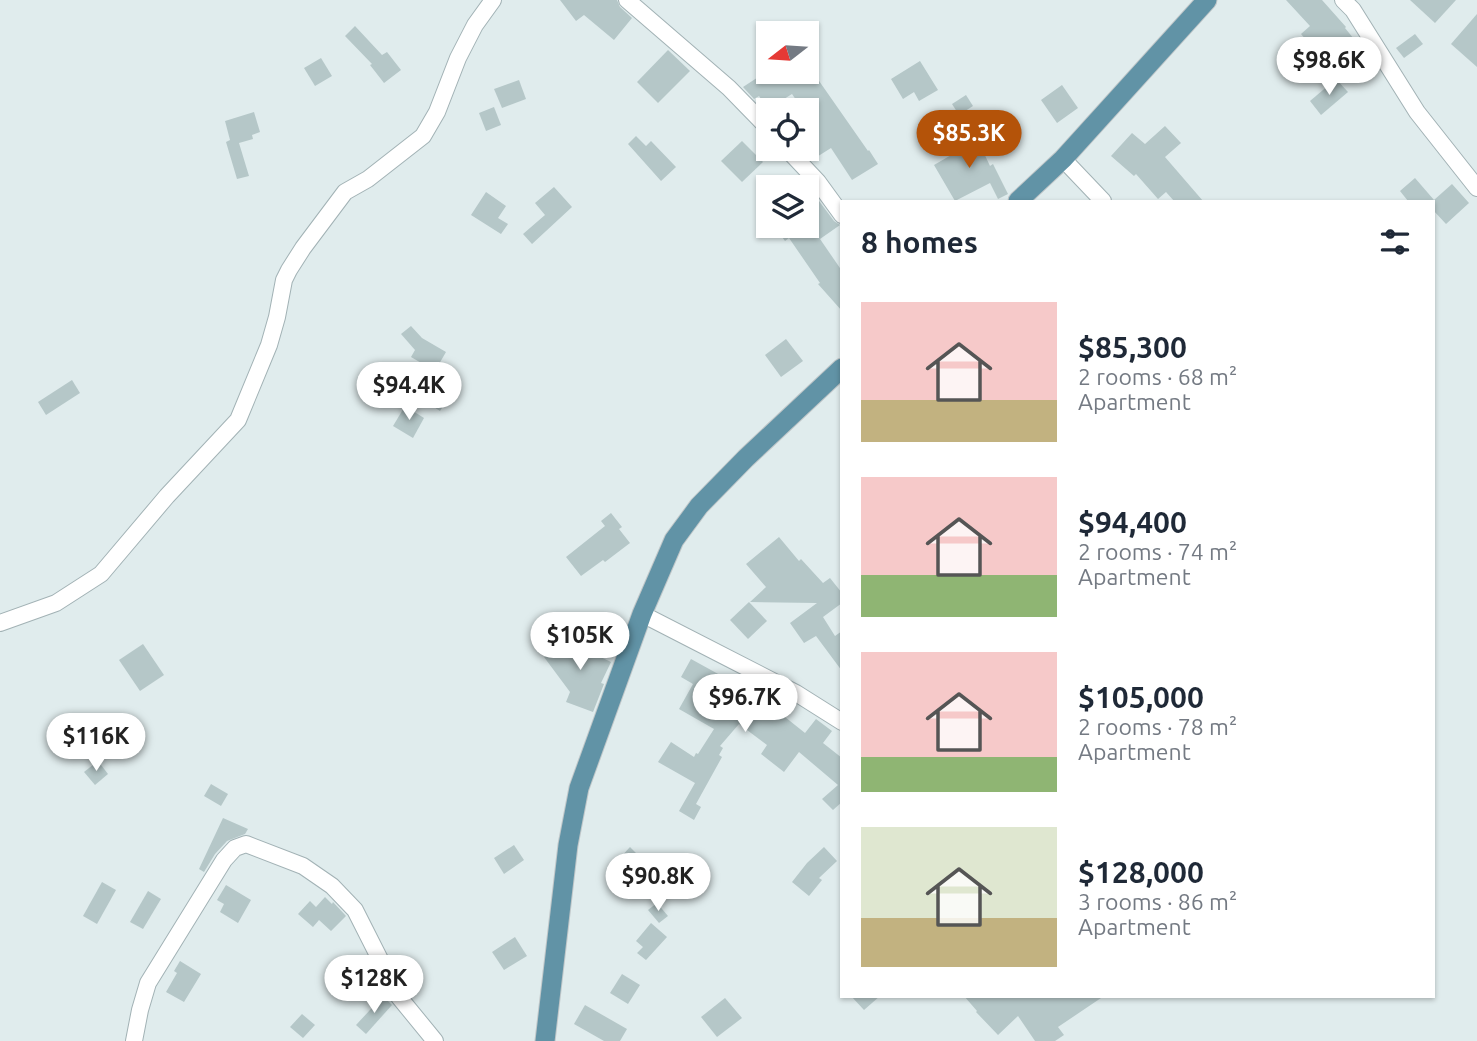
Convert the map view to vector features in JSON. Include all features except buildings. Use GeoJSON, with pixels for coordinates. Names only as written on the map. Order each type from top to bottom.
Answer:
{"type":"FeatureCollection","features":[{"type":"Feature","properties":{"kind":"main road"},"geometry":{"type":"LineString","coordinates":[[1019,200],[1063,159],[1207,0]]}},
{"type":"Feature","properties":{"kind":"main road"},"geometry":{"type":"LineString","coordinates":[[545,1041],[568,845],[579,788],[642,614],[674,540],[699,506],[840,370]]}},
{"type":"Feature","properties":{"kind":"street"},"geometry":{"type":"LineString","coordinates":[[0,623],[55,603],[101,574],[167,496],[238,420],[269,345],[284,280],[289,270],[345,192],[368,179],[423,136],[437,112],[458,58],[475,25],[493,0]]}},
{"type":"Feature","properties":{"kind":"street"},"geometry":{"type":"LineString","coordinates":[[627,0],[729,88],[756,116]]}},
{"type":"Feature","properties":{"kind":"street"},"geometry":{"type":"LineString","coordinates":[[1343,0],[1353,10],[1417,112],[1477,188]]}},
{"type":"Feature","properties":{"kind":"street"},"geometry":{"type":"LineString","coordinates":[[1063,159],[1102,200]]}},
{"type":"Feature","properties":{"kind":"street"},"geometry":{"type":"LineString","coordinates":[[798,161],[840,212]]}},
{"type":"Feature","properties":{"kind":"street"},"geometry":{"type":"LineString","coordinates":[[642,614],[786,688],[840,721]]}},
{"type":"Feature","properties":{"kind":"street"},"geometry":{"type":"LineString","coordinates":[[134,1041],[148,983],[224,860],[235,848],[246,844],[303,866],[332,886],[355,910],[399,997],[435,1041]]}}]}
